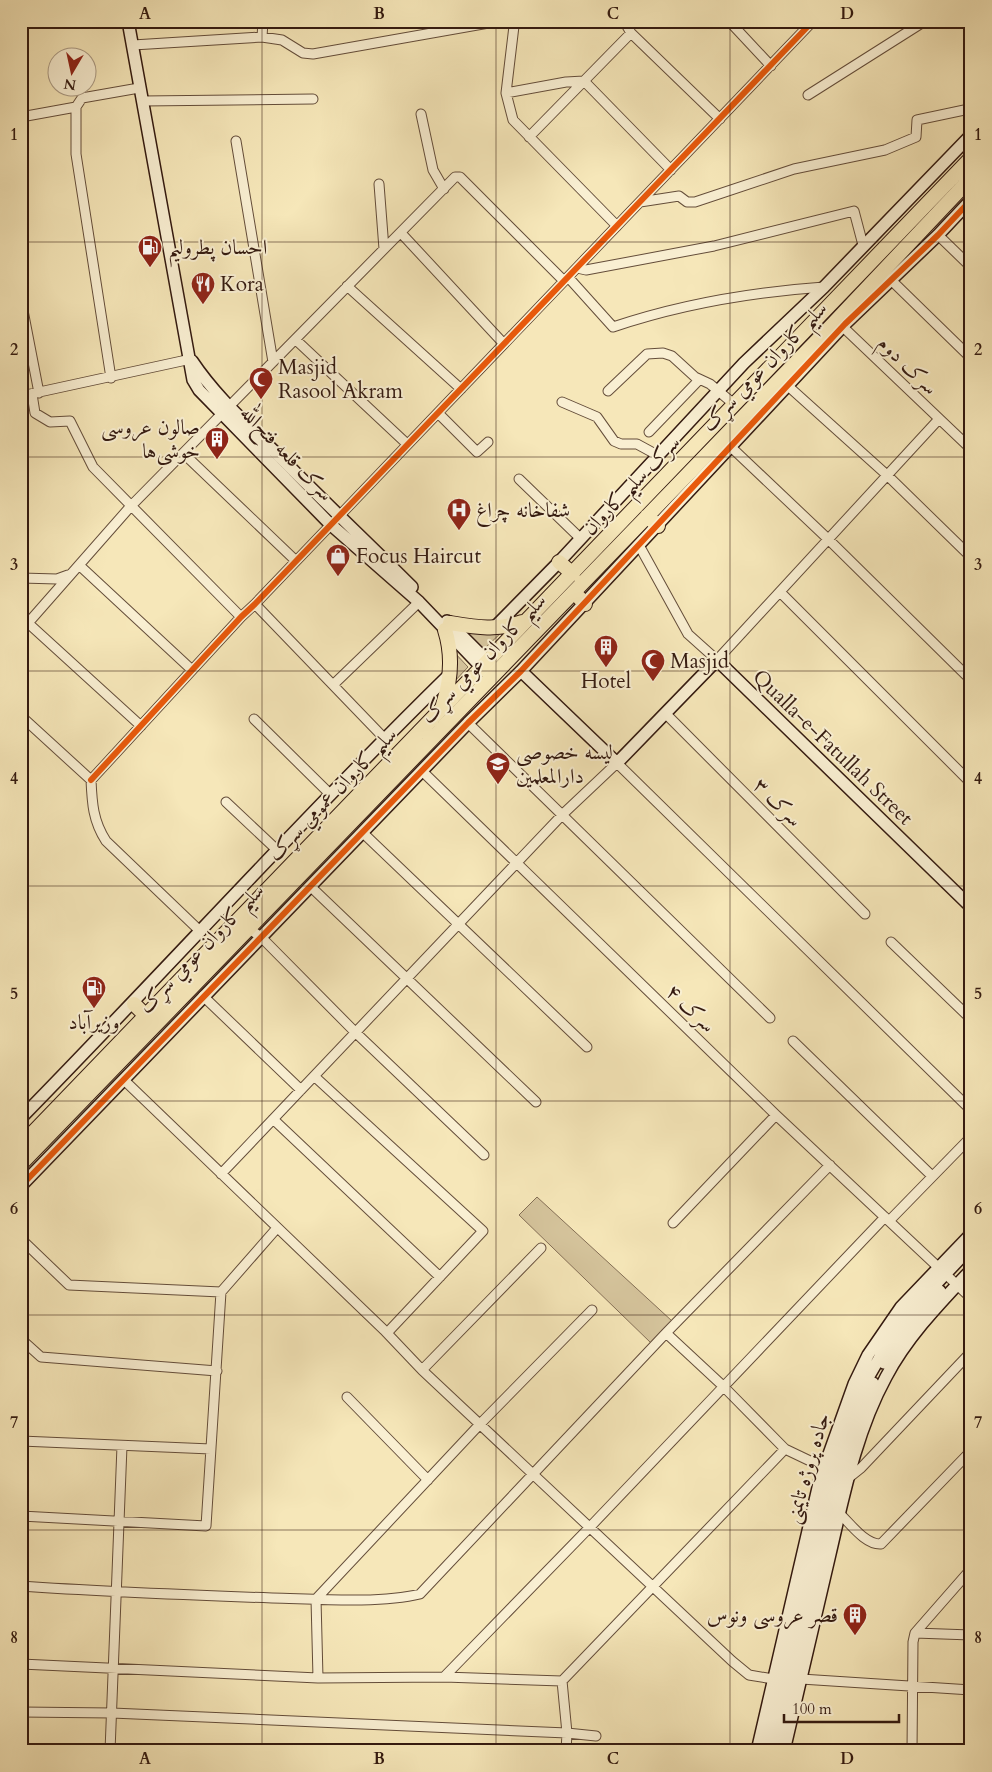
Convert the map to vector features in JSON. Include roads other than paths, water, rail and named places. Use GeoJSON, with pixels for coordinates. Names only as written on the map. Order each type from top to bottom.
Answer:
{"type":"FeatureCollection","features":[{"type":"Feature","properties":{"kind":"main road","name":"سرک سلیم کاروان"},"geometry":{"type":"LineString","coordinates":[[525,621],[573,574],[735,405],[832,322],[971,158]]}},
{"type":"Feature","properties":{"kind":"main road","name":"سلیم کاروان عومي سړک"},"geometry":{"type":"LineString","coordinates":[[21,1164],[84,1088],[248,928],[495,675],[971,178]]}},
{"type":"Feature","properties":{"kind":"main road"},"geometry":{"type":"LineString","coordinates":[[647,516],[658,526]]}},
{"type":"Feature","properties":{"kind":"main road"},"geometry":{"type":"LineString","coordinates":[[559,562],[573,574]]}},
{"type":"Feature","properties":{"kind":"main road"},"geometry":{"type":"LineString","coordinates":[[574,592],[585,604]]}},
{"type":"Feature","properties":{"kind":"main road"},"geometry":{"type":"LineString","coordinates":[[442,709],[450,674],[448,627],[508,627],[525,621]]}},
{"type":"Feature","properties":{"kind":"main road","name":"سلیم کاروان عمومي سړک"},"geometry":{"type":"LineString","coordinates":[[21,1145],[84,1088],[145,1015],[525,621]]}},
{"type":"Feature","properties":{"kind":"main road"},"geometry":{"type":"LineString","coordinates":[[134,1004],[145,1015]]}},
{"type":"Feature","properties":{"kind":"street","name":"سرک قلعه فتح‌الله"},"geometry":{"type":"LineString","coordinates":[[128,21],[191,360],[193,380],[199,390],[226,411],[318,498],[340,515],[495,675]]}},
{"type":"Feature","properties":{"kind":"street"},"geometry":{"type":"LineString","coordinates":[[262,38],[263,21]]}},
{"type":"Feature","properties":{"kind":"street"},"geometry":{"type":"LineString","coordinates":[[133,44],[262,38],[282,40],[303,53],[313,54],[500,21]]}},
{"type":"Feature","properties":{"kind":"street"},"geometry":{"type":"LineString","coordinates":[[624,21],[631,33],[720,119]]}},
{"type":"Feature","properties":{"kind":"street"},"geometry":{"type":"LineString","coordinates":[[729,21],[771,66]]}},
{"type":"Feature","properties":{"kind":"street"},"geometry":{"type":"LineString","coordinates":[[91,780],[295,560],[814,21]]}},
{"type":"Feature","properties":{"kind":"street"},"geometry":{"type":"LineString","coordinates":[[808,95],[925,21]]}},
{"type":"Feature","properties":{"kind":"street"},"geometry":{"type":"LineString","coordinates":[[514,26],[506,93],[513,120],[617,226]]}},
{"type":"Feature","properties":{"kind":"street"},"geometry":{"type":"LineString","coordinates":[[530,137],[631,33]]}},
{"type":"Feature","properties":{"kind":"street"},"geometry":{"type":"LineString","coordinates":[[506,93],[566,82],[584,81],[671,170]]}},
{"type":"Feature","properties":{"kind":"street"},"geometry":{"type":"LineString","coordinates":[[111,378],[76,154],[76,107],[82,98],[140,88]]}},
{"type":"Feature","properties":{"kind":"street"},"geometry":{"type":"LineString","coordinates":[[143,102],[313,99]]}},
{"type":"Feature","properties":{"kind":"street"},"geometry":{"type":"LineString","coordinates":[[21,117],[76,107]]}},
{"type":"Feature","properties":{"kind":"street"},"geometry":{"type":"LineString","coordinates":[[640,202],[679,196],[687,202],[695,202],[794,169],[885,150],[916,137],[917,120],[971,110]]}},
{"type":"Feature","properties":{"kind":"street"},"geometry":{"type":"LineString","coordinates":[[421,114],[434,170],[444,188]]}},
{"type":"Feature","properties":{"kind":"street"},"geometry":{"type":"LineString","coordinates":[[494,628],[659,456],[744,363],[824,286],[971,135]]}},
{"type":"Feature","properties":{"kind":"street"},"geometry":{"type":"LineString","coordinates":[[236,141],[273,362]]}},
{"type":"Feature","properties":{"kind":"street"},"geometry":{"type":"LineString","coordinates":[[21,631],[130,507],[455,177],[460,177],[613,327],[669,312],[744,296],[824,286]]}},
{"type":"Feature","properties":{"kind":"street"},"geometry":{"type":"LineString","coordinates":[[379,184],[384,248]]}},
{"type":"Feature","properties":{"kind":"street"},"geometry":{"type":"LineString","coordinates":[[21,1186],[125,1081],[203,996],[640,547],[788,386],[832,322],[890,278],[938,235],[971,200]]}},
{"type":"Feature","properties":{"kind":"street"},"geometry":{"type":"LineString","coordinates":[[577,268],[586,270],[714,246],[854,210],[863,245]]}},
{"type":"Feature","properties":{"kind":"street"},"geometry":{"type":"LineString","coordinates":[[401,233],[504,344]]}},
{"type":"Feature","properties":{"kind":"street"},"geometry":{"type":"LineString","coordinates":[[938,235],[971,267]]}},
{"type":"Feature","properties":{"kind":"street"},"geometry":{"type":"LineString","coordinates":[[890,278],[971,358]]}},
{"type":"Feature","properties":{"kind":"street"},"geometry":{"type":"LineString","coordinates":[[347,286],[461,389]]}},
{"type":"Feature","properties":{"kind":"street"},"geometry":{"type":"LineString","coordinates":[[21,300],[36,394],[35,413],[50,422],[70,421],[93,467],[130,507],[241,617]]}},
{"type":"Feature","properties":{"kind":"street","name":"سرک دوم"},"geometry":{"type":"LineString","coordinates":[[832,322],[971,449]]}},
{"type":"Feature","properties":{"kind":"street"},"geometry":{"type":"LineString","coordinates":[[296,340],[407,444]]}},
{"type":"Feature","properties":{"kind":"street"},"geometry":{"type":"LineString","coordinates":[[608,391],[646,354],[653,353],[672,356],[699,380],[719,391],[735,405]]}},
{"type":"Feature","properties":{"kind":"street"},"geometry":{"type":"LineString","coordinates":[[21,396],[191,360]]}},
{"type":"Feature","properties":{"kind":"street"},"geometry":{"type":"LineString","coordinates":[[649,432],[699,380]]}},
{"type":"Feature","properties":{"kind":"street"},"geometry":{"type":"LineString","coordinates":[[788,386],[888,476],[971,557]]}},
{"type":"Feature","properties":{"kind":"street"},"geometry":{"type":"LineString","coordinates":[[562,402],[597,417],[614,440],[621,444],[637,444],[659,456]]}},
{"type":"Feature","properties":{"kind":"street","name":"سرک قلعه فتح‌الله"},"geometry":{"type":"LineString","coordinates":[[226,411],[330,524],[448,627]]}},
{"type":"Feature","properties":{"kind":"street"},"geometry":{"type":"LineString","coordinates":[[438,413],[476,452],[488,442]]}},
{"type":"Feature","properties":{"kind":"street"},"geometry":{"type":"LineString","coordinates":[[221,1174],[562,814],[666,714],[939,419]]}},
{"type":"Feature","properties":{"kind":"street"},"geometry":{"type":"LineString","coordinates":[[732,448],[828,539],[971,680]]}},
{"type":"Feature","properties":{"kind":"street"},"geometry":{"type":"LineString","coordinates":[[183,453],[295,560]]}},
{"type":"Feature","properties":{"kind":"street"},"geometry":{"type":"LineString","coordinates":[[519,479],[580,538]]}},
{"type":"Feature","properties":{"kind":"street"},"geometry":{"type":"LineString","coordinates":[[640,547],[688,634],[717,660]]}},
{"type":"Feature","properties":{"kind":"street"},"geometry":{"type":"LineString","coordinates":[[79,565],[192,670]]}},
{"type":"Feature","properties":{"kind":"street"},"geometry":{"type":"LineString","coordinates":[[21,578],[57,579],[69,575]]}},
{"type":"Feature","properties":{"kind":"street"},"geometry":{"type":"LineString","coordinates":[[780,592],[971,784]]}},
{"type":"Feature","properties":{"kind":"street"},"geometry":{"type":"LineString","coordinates":[[334,684],[419,602]]}},
{"type":"Feature","properties":{"kind":"street"},"geometry":{"type":"LineString","coordinates":[[256,604],[384,738]]}},
{"type":"Feature","properties":{"kind":"street"},"geometry":{"type":"LineString","coordinates":[[28,623],[141,726]]}},
{"type":"Feature","properties":{"kind":"street","name":"Qualla-e-Fatullah Street"},"geometry":{"type":"LineString","coordinates":[[717,660],[971,907]]}},
{"type":"Feature","properties":{"kind":"street"},"geometry":{"type":"LineString","coordinates":[[521,671],[971,1110]]}},
{"type":"Feature","properties":{"kind":"street"},"geometry":{"type":"LineString","coordinates":[[21,1118],[134,1004],[384,738],[450,674]]}},
{"type":"Feature","properties":{"kind":"street","name":"سرک ۳"},"geometry":{"type":"LineString","coordinates":[[666,714],[865,914]]}},
{"type":"Feature","properties":{"kind":"street"},"geometry":{"type":"LineString","coordinates":[[21,716],[91,780],[93,810],[97,827],[106,841],[201,932]]}},
{"type":"Feature","properties":{"kind":"street"},"geometry":{"type":"LineString","coordinates":[[254,719],[331,795]]}},
{"type":"Feature","properties":{"kind":"street"},"geometry":{"type":"LineString","coordinates":[[468,724],[770,1018]]}},
{"type":"Feature","properties":{"kind":"street","name":"سرک ۴"},"geometry":{"type":"LineString","coordinates":[[422,770],[776,1115],[971,1298]]}},
{"type":"Feature","properties":{"kind":"street"},"geometry":{"type":"LineString","coordinates":[[226,802],[277,850]]}},
{"type":"Feature","properties":{"kind":"street"},"geometry":{"type":"LineString","coordinates":[[362,832],[460,923],[587,1047]]}},
{"type":"Feature","properties":{"kind":"street"},"geometry":{"type":"LineString","coordinates":[[310,886],[536,1102]]}},
{"type":"Feature","properties":{"kind":"street"},"geometry":{"type":"LineString","coordinates":[[248,928],[261,937],[356,1032],[484,1155]]}},
{"type":"Feature","properties":{"kind":"street"},"geometry":{"type":"LineString","coordinates":[[891,942],[971,1020]]}},
{"type":"Feature","properties":{"kind":"street"},"geometry":{"type":"LineString","coordinates":[[203,996],[301,1090]]}},
{"type":"Feature","properties":{"kind":"street"},"geometry":{"type":"LineString","coordinates":[[793,1041],[932,1176]]}},
{"type":"Feature","properties":{"kind":"street"},"geometry":{"type":"LineString","coordinates":[[314,1076],[483,1231],[387,1333]]}},
{"type":"Feature","properties":{"kind":"street"},"geometry":{"type":"LineString","coordinates":[[125,1081],[387,1333],[422,1370],[481,1423],[534,1476],[653,1588],[749,1675],[773,1679]]}},
{"type":"Feature","properties":{"kind":"street"},"geometry":{"type":"LineString","coordinates":[[673,1223],[776,1115]]}},
{"type":"Feature","properties":{"kind":"street"},"geometry":{"type":"LineString","coordinates":[[273,1119],[440,1277]]}},
{"type":"Feature","properties":{"kind":"street"},"geometry":{"type":"LineString","coordinates":[[444,1677],[590,1527],[723,1386],[887,1219],[971,1137]]}},
{"type":"Feature","properties":{"kind":"street"},"geometry":{"type":"LineString","coordinates":[[21,1586],[117,1593],[316,1599],[406,1597],[420,1594],[534,1476],[666,1334],[830,1165]]}},
{"type":"Feature","properties":{"kind":"street"},"geometry":{"type":"LineString","coordinates":[[21,1516],[206,1526],[221,1292],[277,1228]]}},
{"type":"Feature","properties":{"kind":"street","name":"جاده پروژه تایمنی"},"geometry":{"type":"LineString","coordinates":[[948,1276],[971,1234]]}},
{"type":"Feature","properties":{"kind":"street"},"geometry":{"type":"LineString","coordinates":[[21,1239],[69,1285],[221,1292]]}},
{"type":"Feature","properties":{"kind":"street","name":"جاده پروژه تایمنی"},"geometry":{"type":"LineString","coordinates":[[784,1751],[839,1513],[836,1472],[838,1424],[881,1359],[921,1312],[971,1247]]}},
{"type":"Feature","properties":{"kind":"street"},"geometry":{"type":"LineString","coordinates":[[422,1370],[541,1248]]}},
{"type":"Feature","properties":{"kind":"street","name":"جاده پروژه تایمنی"},"geometry":{"type":"LineString","coordinates":[[757,1751],[773,1679],[836,1472],[870,1380],[881,1359],[901,1307],[971,1259]]}},
{"type":"Feature","properties":{"kind":"street","name":"جاده پروژه تایمنی"},"geometry":{"type":"LineString","coordinates":[[948,1276],[971,1270]]}},
{"type":"Feature","properties":{"kind":"street"},"geometry":{"type":"LineString","coordinates":[[318,1678],[316,1599],[481,1423],[592,1310]]}},
{"type":"Feature","properties":{"kind":"street"},"geometry":{"type":"LineString","coordinates":[[666,1334],[723,1386],[785,1449],[836,1472],[861,1468],[971,1352]]}},
{"type":"Feature","properties":{"kind":"street"},"geometry":{"type":"LineString","coordinates":[[21,1339],[41,1357],[217,1371]]}},
{"type":"Feature","properties":{"kind":"street","name":"جاده پروژه تایمنی"},"geometry":{"type":"LineString","coordinates":[[765,1751],[836,1472],[867,1420],[885,1377],[881,1359]]}},
{"type":"Feature","properties":{"kind":"street"},"geometry":{"type":"LineString","coordinates":[[347,1397],[428,1480]]}},
{"type":"Feature","properties":{"kind":"street"},"geometry":{"type":"LineString","coordinates":[[21,1441],[211,1449]]}},
{"type":"Feature","properties":{"kind":"street"},"geometry":{"type":"LineString","coordinates":[[110,1751],[122,1446]]}},
{"type":"Feature","properties":{"kind":"street"},"geometry":{"type":"LineString","coordinates":[[21,1664],[318,1678],[444,1677],[562,1680],[653,1588],[785,1449]]}},
{"type":"Feature","properties":{"kind":"street"},"geometry":{"type":"LineString","coordinates":[[839,1513],[872,1542],[881,1544],[971,1451]]}},
{"type":"Feature","properties":{"kind":"street","name":"جاده پروژه تایمنی"},"geometry":{"type":"LineString","coordinates":[[776,1751],[836,1472]]}},
{"type":"Feature","properties":{"kind":"street"},"geometry":{"type":"LineString","coordinates":[[912,1751],[913,1642],[915,1633],[971,1569]]}},
{"type":"Feature","properties":{"kind":"street"},"geometry":{"type":"LineString","coordinates":[[915,1633],[971,1634]]}},
{"type":"Feature","properties":{"kind":"street"},"geometry":{"type":"LineString","coordinates":[[801,1679],[912,1688],[971,1690]]}},
{"type":"Feature","properties":{"kind":"street"},"geometry":{"type":"LineString","coordinates":[[562,1680],[567,1733],[566,1751]]}},
{"type":"Feature","properties":{"kind":"street"},"geometry":{"type":"LineString","coordinates":[[21,1712],[112,1713],[567,1733],[596,1736]]}},
{"type":"Feature","properties":{"kind":"place","name":"احسان پطرولیم"},"geometry":{"type":"Point","coordinates":[150,268]}},
{"type":"Feature","properties":{"kind":"place","name":"Kora"},"geometry":{"type":"Point","coordinates":[203,305]}},
{"type":"Feature","properties":{"kind":"place","name":"Masjid Rasool Akram"},"geometry":{"type":"Point","coordinates":[261,400]}},
{"type":"Feature","properties":{"kind":"place","name":"صالون عروسی خوشی‌ها"},"geometry":{"type":"Point","coordinates":[217,460]}},
{"type":"Feature","properties":{"kind":"place","name":"شفاخانه چراغ"},"geometry":{"type":"Point","coordinates":[459,531]}},
{"type":"Feature","properties":{"kind":"place","name":"Focus Haircut"},"geometry":{"type":"Point","coordinates":[338,577]}},
{"type":"Feature","properties":{"kind":"place","name":"Hotel"},"geometry":{"type":"Point","coordinates":[606,668]}},
{"type":"Feature","properties":{"kind":"place","name":"Masjid"},"geometry":{"type":"Point","coordinates":[653,682]}},
{"type":"Feature","properties":{"kind":"place","name":"لیسه خصوصی دارالمعلمین"},"geometry":{"type":"Point","coordinates":[498,785]}},
{"type":"Feature","properties":{"kind":"place","name":"وزیرآباد"},"geometry":{"type":"Point","coordinates":[94,1009]}},
{"type":"Feature","properties":{"kind":"place","name":"قصر عروسی ونوس"},"geometry":{"type":"Point","coordinates":[855,1636]}}]}
